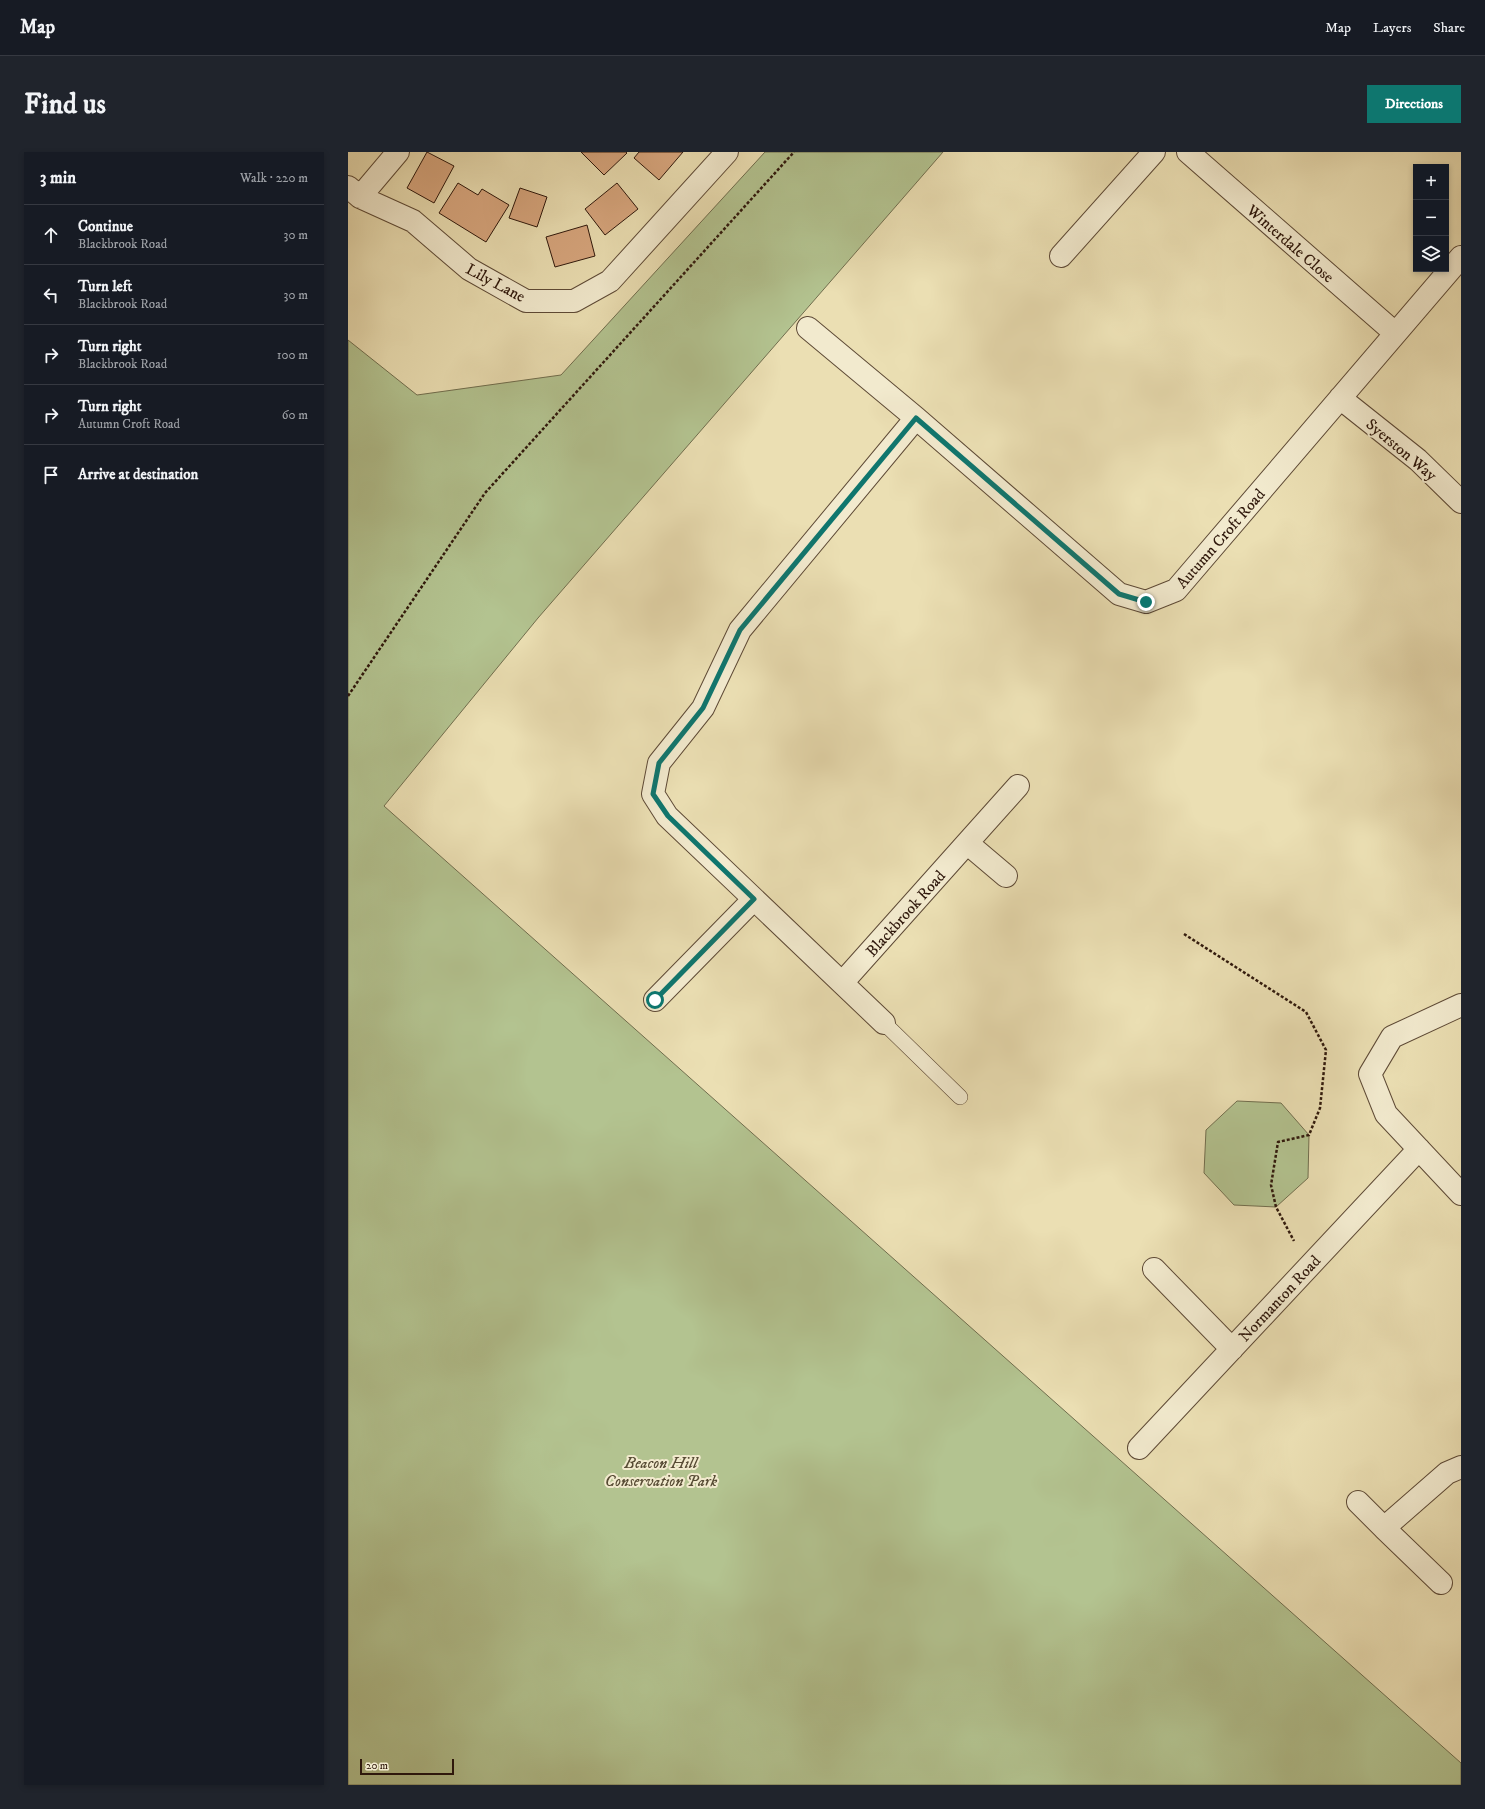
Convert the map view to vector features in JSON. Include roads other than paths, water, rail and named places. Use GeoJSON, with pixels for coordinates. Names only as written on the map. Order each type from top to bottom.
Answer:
{"type":"FeatureCollection","features":[{"type":"Feature","properties":{"kind":"street"},"geometry":{"type":"LineString","coordinates":[[354,192],[398,152]]}},
{"type":"Feature","properties":{"kind":"street","name":"Lily Lane"},"geometry":{"type":"LineString","coordinates":[[354,192],[413,221],[468,269],[526,300],[574,301],[610,281],[727,152]]}},
{"type":"Feature","properties":{"kind":"street"},"geometry":{"type":"LineString","coordinates":[[1061,256],[1154,152]]}},
{"type":"Feature","properties":{"kind":"street","name":"Winterdale Close"},"geometry":{"type":"LineString","coordinates":[[1188,152],[1395,333]]}},
{"type":"Feature","properties":{"kind":"street","name":"Autumn Croft Road"},"geometry":{"type":"LineString","coordinates":[[808,328],[916,418],[1119,594],[1146,602],[1176,590],[1461,257]]}},
{"type":"Feature","properties":{"kind":"street","name":"Syerston Way"},"geometry":{"type":"LineString","coordinates":[[1340,398],[1418,460],[1461,502]]}},
{"type":"Feature","properties":{"kind":"street"},"geometry":{"type":"LineString","coordinates":[[884,1023],[668,816],[653,794],[659,763],[703,708],[740,630],[916,418]]}},
{"type":"Feature","properties":{"kind":"street","name":"Blackbrook Road"},"geometry":{"type":"LineString","coordinates":[[842,983],[1018,786]]}},
{"type":"Feature","properties":{"kind":"street"},"geometry":{"type":"LineString","coordinates":[[968,843],[1006,876]]}},
{"type":"Feature","properties":{"kind":"street"},"geometry":{"type":"LineString","coordinates":[[655,1000],[754,899]]}},
{"type":"Feature","properties":{"kind":"street"},"geometry":{"type":"LineString","coordinates":[[1461,1005],[1392,1037],[1370,1074],[1386,1114],[1461,1194]]}},
{"type":"Feature","properties":{"kind":"street","name":"Normanton Road"},"geometry":{"type":"LineString","coordinates":[[1139,1448],[1419,1149]]}},
{"type":"Feature","properties":{"kind":"street"},"geometry":{"type":"LineString","coordinates":[[1154,1269],[1232,1348]]}},
{"type":"Feature","properties":{"kind":"street"},"geometry":{"type":"LineString","coordinates":[[1384,1528],[1447,1473],[1461,1467]]}},
{"type":"Feature","properties":{"kind":"street"},"geometry":{"type":"LineString","coordinates":[[1358,1502],[1441,1583]]}},
{"type":"Feature","properties":{"kind":"lane"},"geometry":{"type":"LineString","coordinates":[[884,1023],[960,1097]]}},
{"type":"Feature","properties":{"kind":"park label","name":"Beacon Hill Conservation Park"},"geometry":{"type":"Point","coordinates":[661,1471]}}]}
